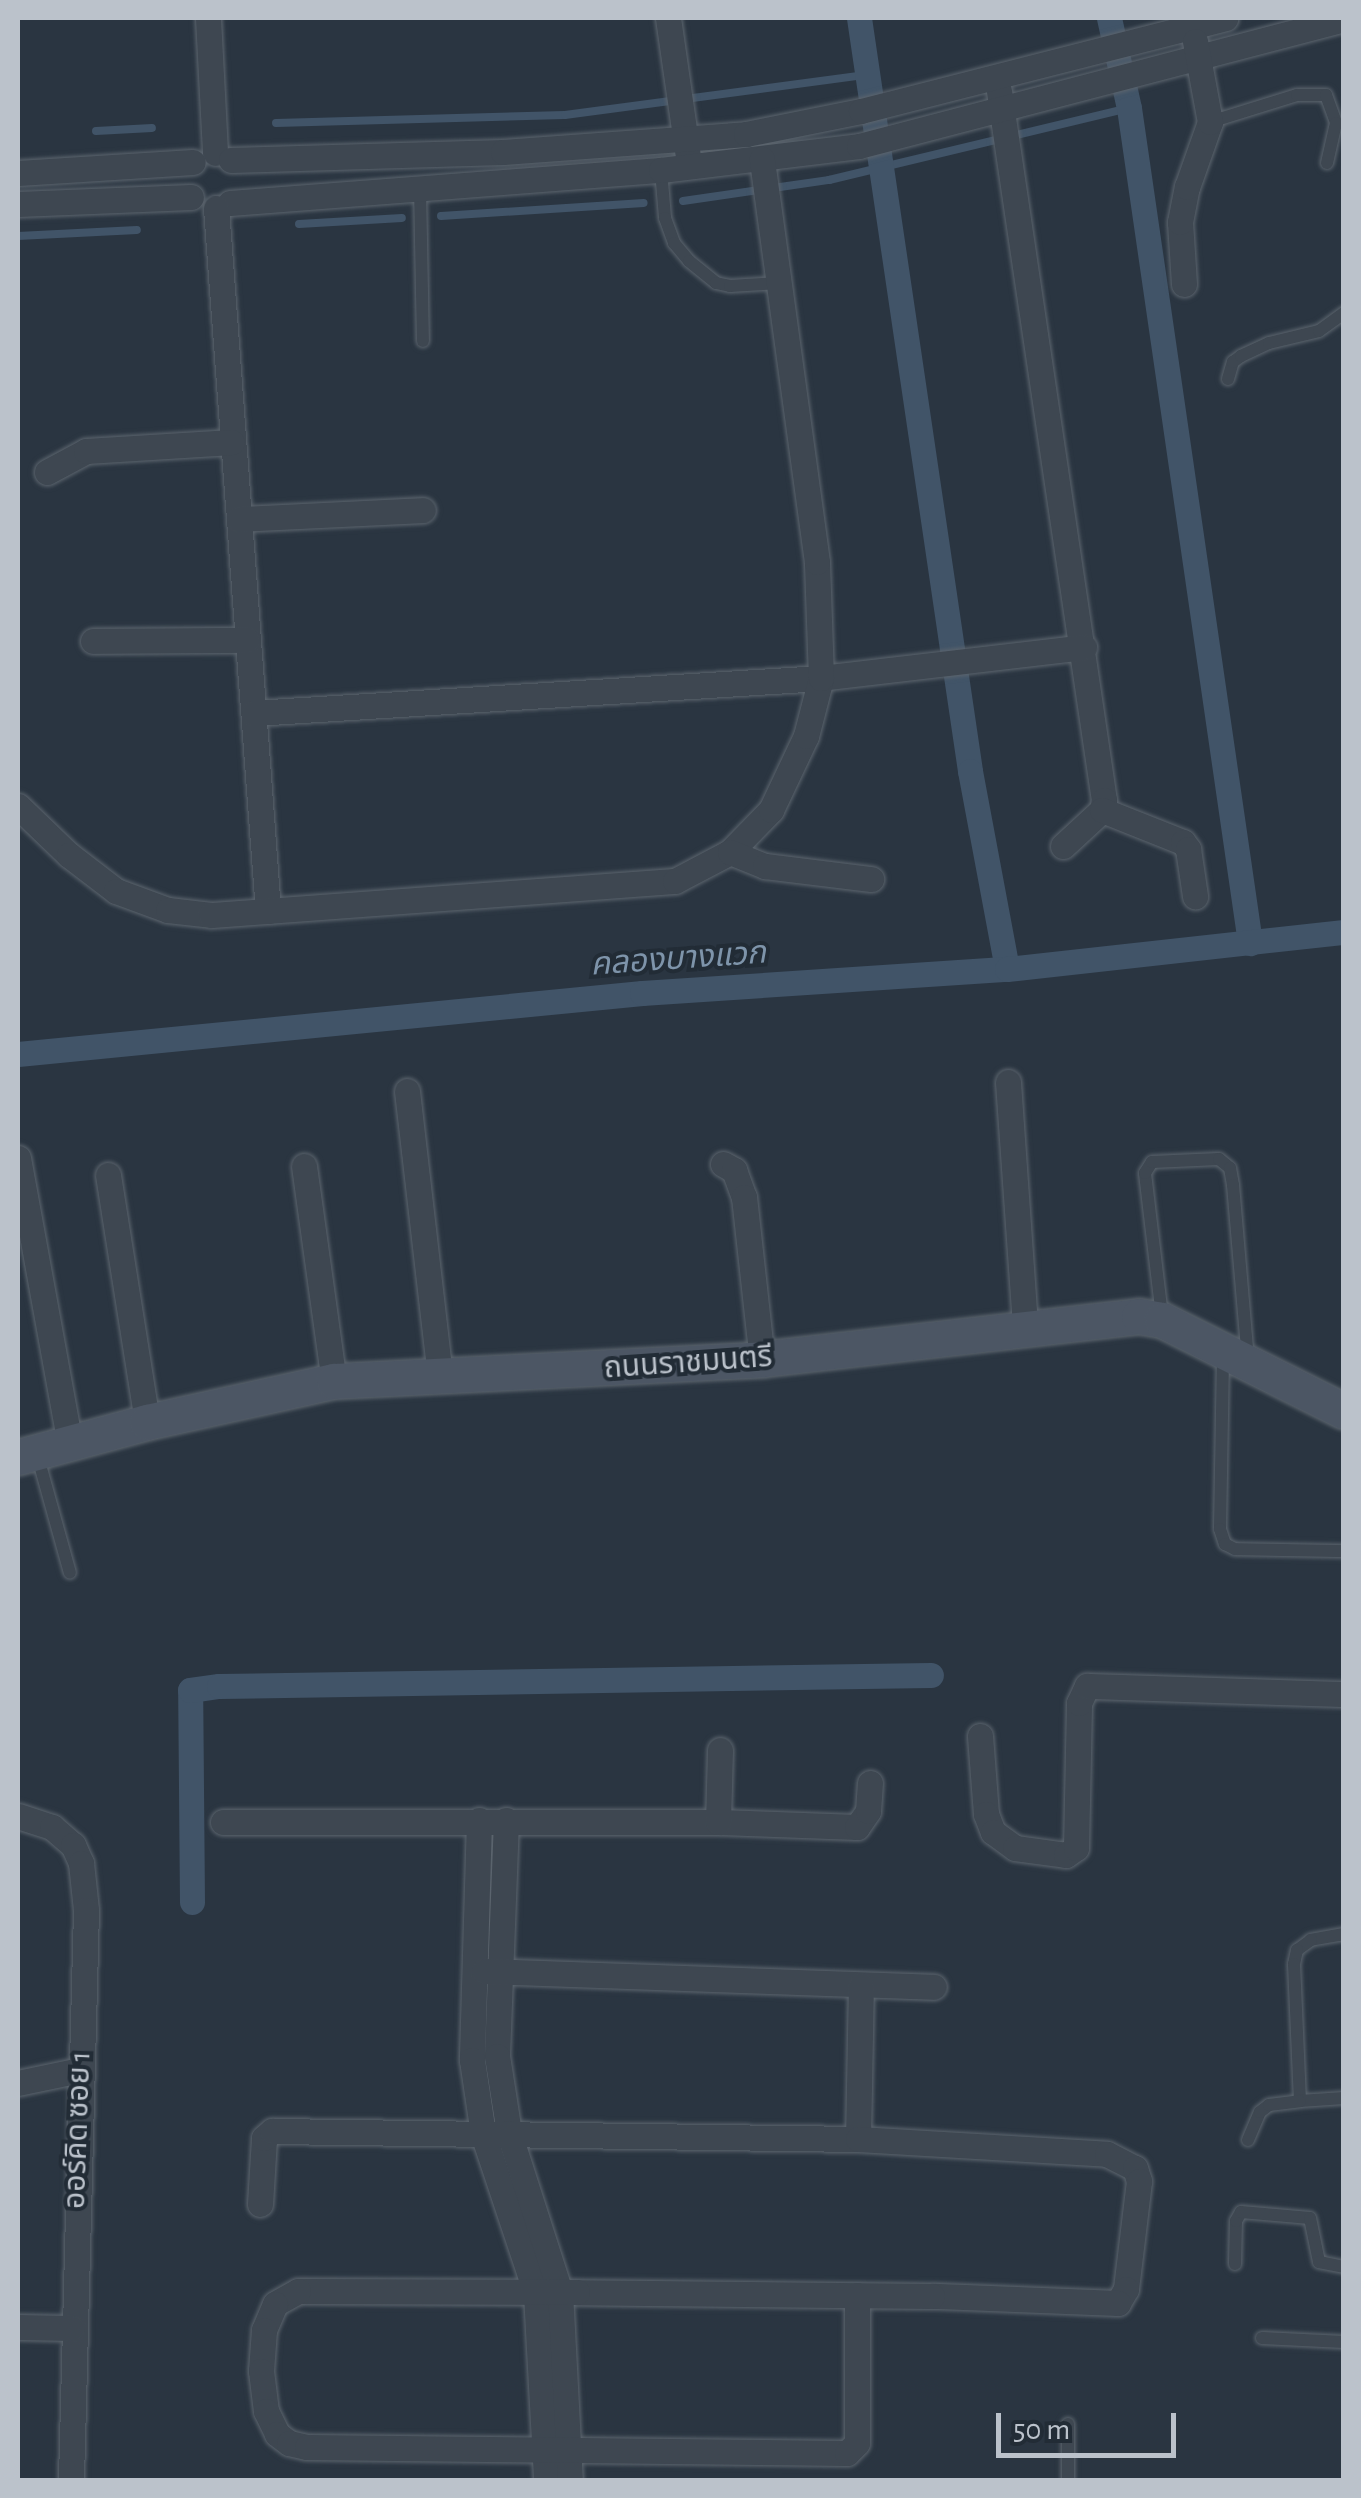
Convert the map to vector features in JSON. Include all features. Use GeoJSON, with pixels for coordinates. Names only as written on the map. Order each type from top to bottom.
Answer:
{"type":"FeatureCollection","features":[{"type":"Feature","properties":{"kind":"street"},"geometry":{"type":"LineString","coordinates":[[190,197],[186,186],[213,158],[208,18]]}},
{"type":"Feature","properties":{"kind":"street"},"geometry":{"type":"LineString","coordinates":[[668,18],[689,167]]}},
{"type":"Feature","properties":{"kind":"street"},"geometry":{"type":"LineString","coordinates":[[18,173],[213,158],[300,162],[746,134],[861,111],[1225,18]]}},
{"type":"Feature","properties":{"kind":"street"},"geometry":{"type":"LineString","coordinates":[[18,204],[190,197],[223,205],[661,170],[858,146],[913,131],[1003,129],[1096,82],[1344,18]]}},
{"type":"Feature","properties":{"kind":"street"},"geometry":{"type":"LineString","coordinates":[[1184,284],[1180,222],[1186,187],[1210,122],[1194,25]]}},
{"type":"Feature","properties":{"kind":"street"},"geometry":{"type":"LineString","coordinates":[[997,75],[1084,647],[1102,810]]}},
{"type":"Feature","properties":{"kind":"street"},"geometry":{"type":"LineString","coordinates":[[213,158],[240,182],[223,205],[232,442],[268,911]]}},
{"type":"Feature","properties":{"kind":"street"},"geometry":{"type":"LineString","coordinates":[[18,806],[68,856],[116,891],[168,910],[211,915],[674,881],[730,852],[771,810],[806,736],[820,678],[817,562],[762,158]]}},
{"type":"Feature","properties":{"kind":"street"},"geometry":{"type":"LineString","coordinates":[[47,472],[86,451],[232,442]]}},
{"type":"Feature","properties":{"kind":"street"},"geometry":{"type":"LineString","coordinates":[[239,519],[423,510]]}},
{"type":"Feature","properties":{"kind":"street"},"geometry":{"type":"LineString","coordinates":[[92,642],[248,640]]}},
{"type":"Feature","properties":{"kind":"street"},"geometry":{"type":"LineString","coordinates":[[254,713],[820,678],[1084,647]]}},
{"type":"Feature","properties":{"kind":"street"},"geometry":{"type":"LineString","coordinates":[[1064,846],[1102,810]]}},
{"type":"Feature","properties":{"kind":"street"},"geometry":{"type":"LineString","coordinates":[[1102,810],[1183,842],[1196,896]]}},
{"type":"Feature","properties":{"kind":"street"},"geometry":{"type":"LineString","coordinates":[[730,852],[765,866],[871,879]]}},
{"type":"Feature","properties":{"kind":"street"},"geometry":{"type":"LineString","coordinates":[[1008,1082],[1026,1327]]}},
{"type":"Feature","properties":{"kind":"street"},"geometry":{"type":"LineString","coordinates":[[408,1091],[440,1377]]}},
{"type":"Feature","properties":{"kind":"street"},"geometry":{"type":"LineString","coordinates":[[18,1158],[41,1450]]}},
{"type":"Feature","properties":{"kind":"street"},"geometry":{"type":"LineString","coordinates":[[722,1164],[734,1170],[744,1197],[762,1359]]}},
{"type":"Feature","properties":{"kind":"street"},"geometry":{"type":"LineString","coordinates":[[304,1166],[334,1381]]}},
{"type":"Feature","properties":{"kind":"street"},"geometry":{"type":"LineString","coordinates":[[108,1175],[147,1422]]}},
{"type":"Feature","properties":{"kind":"street","name":"ถนนราชมนตรี"},"geometry":{"type":"LineString","coordinates":[[41,1450],[273,1392],[334,1381],[762,1359],[1139,1316],[1162,1320],[1344,1412]]}},
{"type":"Feature","properties":{"kind":"street"},"geometry":{"type":"LineString","coordinates":[[980,1736],[986,1814],[992,1832],[1014,1848],[1066,1855],[1076,1848],[1079,1704],[1087,1686],[1344,1694]]}},
{"type":"Feature","properties":{"kind":"street"},"geometry":{"type":"LineString","coordinates":[[718,1822],[720,1750]]}},
{"type":"Feature","properties":{"kind":"street"},"geometry":{"type":"LineString","coordinates":[[223,1822],[506,1820],[856,1827],[868,1811],[870,1783]]}},
{"type":"Feature","properties":{"kind":"street","name":"ออร์คิด ซอย 1"},"geometry":{"type":"LineString","coordinates":[[18,1816],[52,1828],[73,1845],[81,1863],[86,1910],[70,2480]]}},
{"type":"Feature","properties":{"kind":"street"},"geometry":{"type":"LineString","coordinates":[[479,1820],[486,1972]]}},
{"type":"Feature","properties":{"kind":"street"},"geometry":{"type":"LineString","coordinates":[[506,1820],[472,2060],[548,2293],[559,2451],[570,2480]]}},
{"type":"Feature","properties":{"kind":"street"},"geometry":{"type":"LineString","coordinates":[[486,1972],[934,1988]]}},
{"type":"Feature","properties":{"kind":"street"},"geometry":{"type":"LineString","coordinates":[[858,2139],[861,1985]]}},
{"type":"Feature","properties":{"kind":"street"},"geometry":{"type":"LineString","coordinates":[[18,2083],[80,2070]]}},
{"type":"Feature","properties":{"kind":"street"},"geometry":{"type":"LineString","coordinates":[[260,2204],[264,2138],[272,2131],[858,2139],[1107,2154],[1136,2168],[1138,2181],[1126,2289],[1118,2303],[856,2295],[298,2291],[275,2304],[264,2330],[261,2371],[266,2411],[277,2434],[288,2442],[559,2451],[846,2453],[856,2443],[856,2295]]}},
{"type":"Feature","properties":{"kind":"street"},"geometry":{"type":"LineString","coordinates":[[18,2328],[72,2328]]}},
{"type":"Feature","properties":{"kind":"street"},"geometry":{"type":"LineString","coordinates":[[546,2480],[559,2451]]}},
{"type":"Feature","properties":{"kind":"lane"},"geometry":{"type":"LineString","coordinates":[[1210,122],[1297,95],[1326,95],[1336,123],[1327,163]]}},
{"type":"Feature","properties":{"kind":"lane"},"geometry":{"type":"LineString","coordinates":[[661,170],[664,218],[688,261],[716,282],[730,286],[779,284]]}},
{"type":"Feature","properties":{"kind":"lane"},"geometry":{"type":"LineString","coordinates":[[420,187],[423,341]]}},
{"type":"Feature","properties":{"kind":"lane"},"geometry":{"type":"LineString","coordinates":[[1228,379],[1233,362],[1241,356],[1268,343],[1318,331],[1344,312]]}},
{"type":"Feature","properties":{"kind":"lane"},"geometry":{"type":"LineString","coordinates":[[1162,1320],[1145,1173],[1152,1162],[1219,1159],[1230,1168],[1233,1185],[1236,1360],[1220,1529],[1225,1544],[1234,1549],[1344,1551]]}},
{"type":"Feature","properties":{"kind":"lane"},"geometry":{"type":"LineString","coordinates":[[41,1450],[70,1573]]}},
{"type":"Feature","properties":{"kind":"lane"},"geometry":{"type":"LineString","coordinates":[[1300,2101],[1294,1964],[1297,1950],[1311,1940],[1344,1934]]}},
{"type":"Feature","properties":{"kind":"lane"},"geometry":{"type":"LineString","coordinates":[[1248,2140],[1260,2112],[1268,2105],[1344,2098]]}},
{"type":"Feature","properties":{"kind":"lane"},"geometry":{"type":"LineString","coordinates":[[1235,2264],[1236,2221],[1241,2212],[1310,2218],[1319,2262],[1344,2267]]}},
{"type":"Feature","properties":{"kind":"lane"},"geometry":{"type":"LineString","coordinates":[[1262,2338],[1344,2342]]}},
{"type":"Feature","properties":{"kind":"lane"},"geometry":{"type":"LineString","coordinates":[[1068,2424],[1068,2480]]}},
{"type":"Feature","properties":{"kind":"waterway"},"geometry":{"type":"LineString","coordinates":[[859,18],[970,771],[1007,969]]}},
{"type":"Feature","properties":{"kind":"waterway"},"geometry":{"type":"LineString","coordinates":[[1109,18],[1129,108],[1250,943]]}},
{"type":"Feature","properties":{"kind":"waterway"},"geometry":{"type":"LineString","coordinates":[[276,123],[565,115],[871,74]]}},
{"type":"Feature","properties":{"kind":"waterway"},"geometry":{"type":"LineString","coordinates":[[683,201],[829,180],[1129,108]]}},
{"type":"Feature","properties":{"kind":"waterway"},"geometry":{"type":"LineString","coordinates":[[96,131],[152,128]]}},
{"type":"Feature","properties":{"kind":"waterway"},"geometry":{"type":"LineString","coordinates":[[441,216],[644,203]]}},
{"type":"Feature","properties":{"kind":"waterway"},"geometry":{"type":"LineString","coordinates":[[299,224],[402,218]]}},
{"type":"Feature","properties":{"kind":"waterway"},"geometry":{"type":"LineString","coordinates":[[18,236],[137,230]]}},
{"type":"Feature","properties":{"kind":"waterway","name":"คลองบางแวก"},"geometry":{"type":"LineString","coordinates":[[18,1054],[642,993],[1007,969],[1344,932]]}},
{"type":"Feature","properties":{"kind":"waterway"},"geometry":{"type":"LineString","coordinates":[[192,1902],[190,1690],[219,1686],[931,1675]]}}]}
